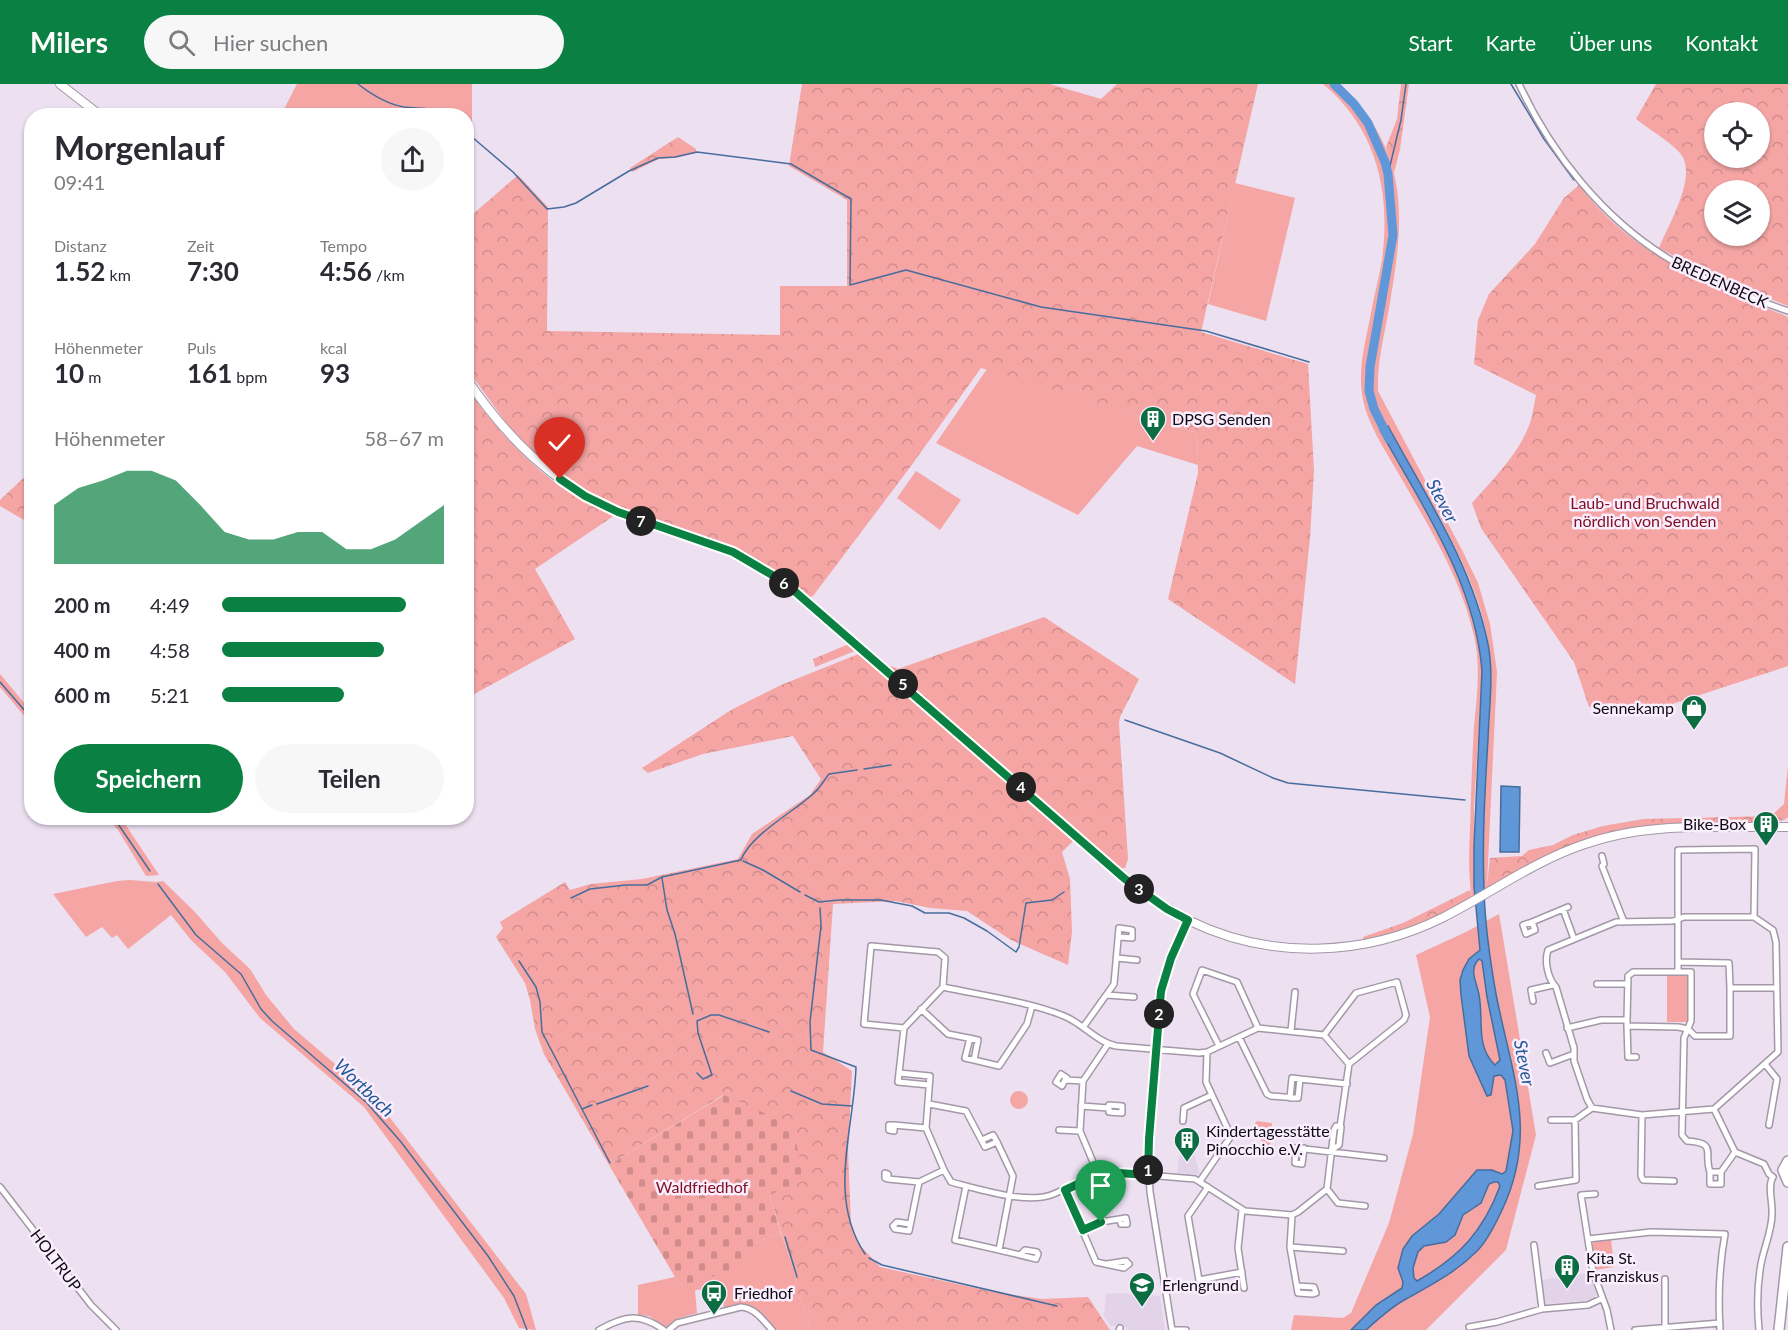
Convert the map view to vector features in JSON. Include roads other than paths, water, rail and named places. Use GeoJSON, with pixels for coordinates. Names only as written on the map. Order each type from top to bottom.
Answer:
{"type":"FeatureCollection","features":[{"type":"Feature","properties":{"kind":"main road"},"geometry":{"type":"LineString","coordinates":[[60,84],[90,108]]}},
{"type":"Feature","properties":{"kind":"main road"},"geometry":{"type":"LineString","coordinates":[[474,389],[512,438],[535,460],[585,496],[642,521],[733,552],[784,582],[1125,879],[1167,909],[1223,934],[1254,943],[1284,948],[1327,949],[1366,945],[1431,924],[1563,852],[1600,839],[1668,828],[1788,827]]}},
{"type":"Feature","properties":{"kind":"main road"},"geometry":{"type":"LineString","coordinates":[[1786,1178],[1784,1166],[1788,1161]]}},
{"type":"Feature","properties":{"kind":"main road"},"geometry":{"type":"LineString","coordinates":[[1779,1330],[1788,1247]]}},
{"type":"Feature","properties":{"kind":"street","name":"BREDENBECK"},"geometry":{"type":"LineString","coordinates":[[1519,84],[1531,108],[1579,181],[1619,223],[1667,258],[1687,269],[1788,311]]}},
{"type":"Feature","properties":{"kind":"street"},"geometry":{"type":"LineString","coordinates":[[1678,972],[1677,851],[1679,849],[1755,849],[1754,917]]}},
{"type":"Feature","properties":{"kind":"street"},"geometry":{"type":"LineString","coordinates":[[1602,856],[1604,864],[1602,866],[1624,922]]}},
{"type":"Feature","properties":{"kind":"street"},"geometry":{"type":"LineString","coordinates":[[1532,922],[1565,908],[1574,939]]}},
{"type":"Feature","properties":{"kind":"street"},"geometry":{"type":"LineString","coordinates":[[1551,1120],[1575,1120],[1592,1108],[1642,1115],[1714,1109],[1765,1064],[1778,1052],[1775,935],[1769,926],[1754,917],[1684,917],[1673,921],[1624,922],[1610,924],[1548,950],[1546,961],[1556,987],[1574,1061],[1587,1100],[1592,1108]]}},
{"type":"Feature","properties":{"kind":"street"},"geometry":{"type":"LineString","coordinates":[[1185,1330],[1172,1330],[1148,1175],[1156,1049],[1164,980],[1188,920]]}},
{"type":"Feature","properties":{"kind":"street"},"geometry":{"type":"LineString","coordinates":[[1084,1026],[1114,984],[1119,937]]}},
{"type":"Feature","properties":{"kind":"street"},"geometry":{"type":"LineString","coordinates":[[904,1028],[864,1024],[871,946],[938,952],[945,958],[943,987],[904,1028],[898,1082],[929,1085],[927,1128],[951,1182],[1040,1198],[1065,1190],[1098,1174],[1111,1172],[1148,1175],[1200,1181],[1242,1210],[1292,1215],[1327,1190],[1334,1130],[1336,1126],[1340,1127],[1349,1064],[1404,1020],[1406,1015],[1396,982],[1356,993],[1324,1035]]}},
{"type":"Feature","properties":{"kind":"street"},"geometry":{"type":"LineString","coordinates":[[1117,958],[1137,960]]}},
{"type":"Feature","properties":{"kind":"street"},"geometry":{"type":"LineString","coordinates":[[1567,1028],[1601,1020],[1678,1027],[1688,1029],[1695,1036],[1730,1036],[1729,963],[1678,962]]}},
{"type":"Feature","properties":{"kind":"street"},"geometry":{"type":"LineString","coordinates":[[1219,1047],[1193,994],[1202,970],[1237,982],[1258,1028]]}},
{"type":"Feature","properties":{"kind":"street"},"geometry":{"type":"LineString","coordinates":[[1636,1057],[1628,1057],[1628,976],[1633,972],[1691,972],[1691,1021],[1684,1038],[1683,1139],[1702,1142],[1709,1149],[1710,1184],[1721,1184],[1721,1172],[1735,1152]]}},
{"type":"Feature","properties":{"kind":"street"},"geometry":{"type":"LineString","coordinates":[[1533,1001],[1531,990],[1553,984]]}},
{"type":"Feature","properties":{"kind":"street"},"geometry":{"type":"LineString","coordinates":[[1597,984],[1627,984]]}},
{"type":"Feature","properties":{"kind":"street"},"geometry":{"type":"LineString","coordinates":[[943,987],[1032,1006],[1064,1016],[1084,1026],[1108,1044],[1207,1052],[1258,1028],[1324,1035],[1349,1064]]}},
{"type":"Feature","properties":{"kind":"street"},"geometry":{"type":"LineString","coordinates":[[1730,988],[1775,988]]}},
{"type":"Feature","properties":{"kind":"street"},"geometry":{"type":"LineString","coordinates":[[1291,1031],[1295,992]]}},
{"type":"Feature","properties":{"kind":"street"},"geometry":{"type":"LineString","coordinates":[[1107,995],[1134,997]]}},
{"type":"Feature","properties":{"kind":"street"},"geometry":{"type":"LineString","coordinates":[[921,1009],[948,1034],[978,1040],[974,1060],[999,1066],[1027,1024],[1032,1006]]}},
{"type":"Feature","properties":{"kind":"street"},"geometry":{"type":"LineString","coordinates":[[1239,1037],[1268,1094],[1298,1098],[1300,1079],[1347,1084]]}},
{"type":"Feature","properties":{"kind":"street"},"geometry":{"type":"LineString","coordinates":[[1098,1174],[1080,1131],[1081,1106],[1083,1082],[1108,1044]]}},
{"type":"Feature","properties":{"kind":"street"},"geometry":{"type":"LineString","coordinates":[[1200,1181],[1231,1136],[1206,1079],[1207,1052]]}},
{"type":"Feature","properties":{"kind":"street"},"geometry":{"type":"LineString","coordinates":[[1546,1053],[1550,1063],[1574,1054]]}},
{"type":"Feature","properties":{"kind":"street"},"geometry":{"type":"LineString","coordinates":[[1765,1064],[1777,1079],[1769,1125]]}},
{"type":"Feature","properties":{"kind":"street"},"geometry":{"type":"LineString","coordinates":[[1065,1080],[1083,1082]]}},
{"type":"Feature","properties":{"kind":"street"},"geometry":{"type":"LineString","coordinates":[[1183,1120],[1185,1108],[1212,1095]]}},
{"type":"Feature","properties":{"kind":"street"},"geometry":{"type":"LineString","coordinates":[[929,1104],[966,1111],[985,1147],[997,1142],[1013,1176],[999,1250]]}},
{"type":"Feature","properties":{"kind":"street"},"geometry":{"type":"LineString","coordinates":[[1081,1106],[1109,1108]]}},
{"type":"Feature","properties":{"kind":"street"},"geometry":{"type":"LineString","coordinates":[[1714,1109],[1735,1152],[1764,1164],[1773,1177],[1786,1178]]}},
{"type":"Feature","properties":{"kind":"street"},"geometry":{"type":"LineString","coordinates":[[1642,1115],[1642,1180],[1674,1181]]}},
{"type":"Feature","properties":{"kind":"street"},"geometry":{"type":"LineString","coordinates":[[1538,1186],[1576,1180],[1575,1120]]}},
{"type":"Feature","properties":{"kind":"street"},"geometry":{"type":"LineString","coordinates":[[894,1125],[927,1128]]}},
{"type":"Feature","properties":{"kind":"street"},"geometry":{"type":"LineString","coordinates":[[1059,1130],[1080,1131]]}},
{"type":"Feature","properties":{"kind":"street"},"geometry":{"type":"LineString","coordinates":[[1304,1148],[1384,1158]]}},
{"type":"Feature","properties":{"kind":"street"},"geometry":{"type":"LineString","coordinates":[[888,1179],[919,1182],[944,1170]]}},
{"type":"Feature","properties":{"kind":"street"},"geometry":{"type":"LineString","coordinates":[[1710,1172],[1721,1172]]}},
{"type":"Feature","properties":{"kind":"street"},"geometry":{"type":"LineString","coordinates":[[1759,1330],[1758,1293],[1761,1264],[1772,1223],[1770,1184],[1773,1177]]}},
{"type":"Feature","properties":{"kind":"street"},"geometry":{"type":"LineString","coordinates":[[910,1224],[919,1182]]}},
{"type":"Feature","properties":{"kind":"street"},"geometry":{"type":"LineString","coordinates":[[966,1186],[955,1240],[1020,1255]]}},
{"type":"Feature","properties":{"kind":"street","name":"HOLTRUP"},"geometry":{"type":"LineString","coordinates":[[0,1187],[91,1305],[116,1330]]}},
{"type":"Feature","properties":{"kind":"street"},"geometry":{"type":"LineString","coordinates":[[1208,1187],[1188,1216],[1199,1280],[1242,1272]]}},
{"type":"Feature","properties":{"kind":"street"},"geometry":{"type":"LineString","coordinates":[[1065,1190],[1096,1262],[1107,1264]]}},
{"type":"Feature","properties":{"kind":"street"},"geometry":{"type":"LineString","coordinates":[[1327,1190],[1338,1203],[1365,1206]]}},
{"type":"Feature","properties":{"kind":"street"},"geometry":{"type":"LineString","coordinates":[[1595,1194],[1581,1196],[1593,1272],[1601,1299],[1609,1315],[1611,1330]]}},
{"type":"Feature","properties":{"kind":"street"},"geometry":{"type":"LineString","coordinates":[[1242,1210],[1238,1248],[1244,1288]]}},
{"type":"Feature","properties":{"kind":"street"},"geometry":{"type":"LineString","coordinates":[[1292,1215],[1290,1247],[1297,1286]]}},
{"type":"Feature","properties":{"kind":"street"},"geometry":{"type":"LineString","coordinates":[[1083,1230],[1101,1222],[1120,1219]]}},
{"type":"Feature","properties":{"kind":"street"},"geometry":{"type":"LineString","coordinates":[[1588,1239],[1651,1232],[1725,1234],[1718,1287],[1720,1327],[1665,1326],[1635,1330]]}},
{"type":"Feature","properties":{"kind":"street"},"geometry":{"type":"LineString","coordinates":[[1534,1245],[1542,1309]]}},
{"type":"Feature","properties":{"kind":"street"},"geometry":{"type":"LineString","coordinates":[[1290,1247],[1343,1251]]}},
{"type":"Feature","properties":{"kind":"street"},"geometry":{"type":"LineString","coordinates":[[1665,1279],[1665,1326]]}},
{"type":"Feature","properties":{"kind":"street"},"geometry":{"type":"LineString","coordinates":[[1469,1327],[1497,1322],[1542,1309],[1588,1305],[1601,1299]]}},
{"type":"Feature","properties":{"kind":"street"},"geometry":{"type":"LineString","coordinates":[[669,1330],[677,1323],[741,1307],[756,1312],[772,1330]]}},
{"type":"Feature","properties":{"kind":"street"},"geometry":{"type":"LineString","coordinates":[[599,1330],[619,1319],[637,1317],[651,1320],[664,1330]]}},
{"type":"Feature","properties":{"kind":"water"},"geometry":{"type":"Polygon","coordinates":[[[1388,426],[1446,532],[1471,586],[1488,644],[1491,679],[1483,852],[1485,903],[1496,994],[1514,1076],[1520,1128],[1519,1154],[1513,1182],[1497,1221],[1480,1248],[1434,1284],[1395,1306],[1366,1330],[1351,1330],[1376,1305],[1402,1288],[1403,1282],[1398,1268],[1403,1249],[1412,1236],[1439,1214],[1477,1170],[1492,1170],[1502,1174],[1506,1171],[1513,1131],[1505,1080],[1501,1075],[1494,1076],[1491,1095],[1487,1096],[1469,1056],[1461,995],[1460,980],[1463,970],[1469,959],[1480,950],[1474,886],[1482,671],[1477,638],[1458,576],[1429,516],[1380,430],[1388,426]],[[1479,959],[1474,967],[1474,976],[1479,995],[1482,1041],[1489,1058],[1495,1065],[1500,1060],[1482,961],[1479,959]],[[1498,1182],[1489,1184],[1481,1203],[1463,1215],[1455,1235],[1446,1242],[1424,1246],[1418,1252],[1413,1268],[1414,1278],[1417,1281],[1457,1253],[1468,1242],[1486,1217],[1500,1186],[1498,1182]]]}},
{"type":"Feature","properties":{"kind":"water"},"geometry":{"type":"Polygon","coordinates":[[[1501,786],[1520,787],[1519,852],[1500,852],[1501,786]]]}},
{"type":"Feature","properties":{"kind":"waterway"},"geometry":{"type":"LineString","coordinates":[[358,84],[391,104],[418,108]]}},
{"type":"Feature","properties":{"kind":"waterway","name":"Stever"},"geometry":{"type":"LineString","coordinates":[[1334,84],[1354,104],[1368,123],[1388,174],[1393,235],[1370,367],[1369,391],[1374,409],[1389,439]]}},
{"type":"Feature","properties":{"kind":"waterway"},"geometry":{"type":"LineString","coordinates":[[1388,174],[1401,120],[1406,84]]}},
{"type":"Feature","properties":{"kind":"waterway"},"geometry":{"type":"LineString","coordinates":[[1511,84],[1544,139],[1574,180]]}},
{"type":"Feature","properties":{"kind":"waterway"},"geometry":{"type":"LineString","coordinates":[[474,139],[513,172],[547,209],[576,203],[629,171],[658,158],[697,152],[791,164],[851,199],[850,285],[906,270],[1041,307],[1206,331],[1309,362]]}},
{"type":"Feature","properties":{"kind":"waterway","name":"Wortbach"},"geometry":{"type":"LineString","coordinates":[[0,682],[24,710]]}},
{"type":"Feature","properties":{"kind":"waterway"},"geometry":{"type":"LineString","coordinates":[[1125,720],[1220,753],[1288,783],[1465,800]]}},
{"type":"Feature","properties":{"kind":"waterway"},"geometry":{"type":"LineString","coordinates":[[864,769],[891,765]]}},
{"type":"Feature","properties":{"kind":"waterway"},"geometry":{"type":"LineString","coordinates":[[571,898],[590,889],[647,885],[662,877],[741,860],[746,850],[763,832],[814,793],[829,774],[857,770]]}},
{"type":"Feature","properties":{"kind":"waterway","name":"Wortbach"},"geometry":{"type":"LineString","coordinates":[[119,825],[150,871]]}},
{"type":"Feature","properties":{"kind":"waterway"},"geometry":{"type":"LineString","coordinates":[[743,861],[800,892]]}},
{"type":"Feature","properties":{"kind":"waterway"},"geometry":{"type":"LineString","coordinates":[[662,878],[667,910],[675,934],[693,1014]]}},
{"type":"Feature","properties":{"kind":"waterway","name":"Wortbach"},"geometry":{"type":"LineString","coordinates":[[158,884],[196,935],[241,974],[261,1009],[272,1021],[367,1103],[401,1142],[488,1256],[514,1296],[527,1330]]}},
{"type":"Feature","properties":{"kind":"waterway"},"geometry":{"type":"LineString","coordinates":[[805,895],[819,902],[881,900],[912,906],[925,913],[949,913],[964,918],[987,931],[1016,952],[1019,947],[1026,903],[1052,900],[1064,892]]}},
{"type":"Feature","properties":{"kind":"waterway"},"geometry":{"type":"LineString","coordinates":[[820,908],[821,926],[810,1022],[811,1050],[856,1067],[845,1186],[847,1210],[854,1232],[865,1254]]}},
{"type":"Feature","properties":{"kind":"waterway"},"geometry":{"type":"LineString","coordinates":[[519,961],[536,987],[540,1002],[542,1032],[610,1163]]}},
{"type":"Feature","properties":{"kind":"waterway"},"geometry":{"type":"LineString","coordinates":[[697,1073],[703,1079],[712,1075],[698,1033],[697,1021],[711,1015],[719,1015],[769,1032]]}},
{"type":"Feature","properties":{"kind":"waterway"},"geometry":{"type":"LineString","coordinates":[[597,1104],[648,1086]]}},
{"type":"Feature","properties":{"kind":"waterway"},"geometry":{"type":"LineString","coordinates":[[791,1091],[822,1104],[852,1106]]}},
{"type":"Feature","properties":{"kind":"waterway"},"geometry":{"type":"LineString","coordinates":[[582,1109],[592,1105]]}},
{"type":"Feature","properties":{"kind":"waterway"},"geometry":{"type":"LineString","coordinates":[[785,1237],[797,1277]]}},
{"type":"Feature","properties":{"kind":"waterway"},"geometry":{"type":"LineString","coordinates":[[869,1258],[882,1265],[1057,1306]]}},
{"type":"Feature","properties":{"kind":"place","name":"DPSG Senden"},"geometry":{"type":"Point","coordinates":[1153,442]}},
{"type":"Feature","properties":{"kind":"place","name":"Sennekamp"},"geometry":{"type":"Point","coordinates":[1694,731]}},
{"type":"Feature","properties":{"kind":"place","name":"Bike-Box"},"geometry":{"type":"Point","coordinates":[1766,847]}},
{"type":"Feature","properties":{"kind":"place","name":"Kindertagesstätte Pinocchio e.V."},"geometry":{"type":"Point","coordinates":[1187,1163]}},
{"type":"Feature","properties":{"kind":"place","name":"Kita St. Franziskus"},"geometry":{"type":"Point","coordinates":[1567,1290]}},
{"type":"Feature","properties":{"kind":"place","name":"Erlengrund"},"geometry":{"type":"Point","coordinates":[1142,1308]}},
{"type":"Feature","properties":{"kind":"place","name":"Friedhof"},"geometry":{"type":"Point","coordinates":[714,1316]}},
{"type":"Feature","properties":{"kind":"park label","name":"Laub- und Bruchwald nördlich von Senden"},"geometry":{"type":"Point","coordinates":[1645,512]}},
{"type":"Feature","properties":{"kind":"park label","name":"Waldfriedhof"},"geometry":{"type":"Point","coordinates":[702,1187]}}]}
